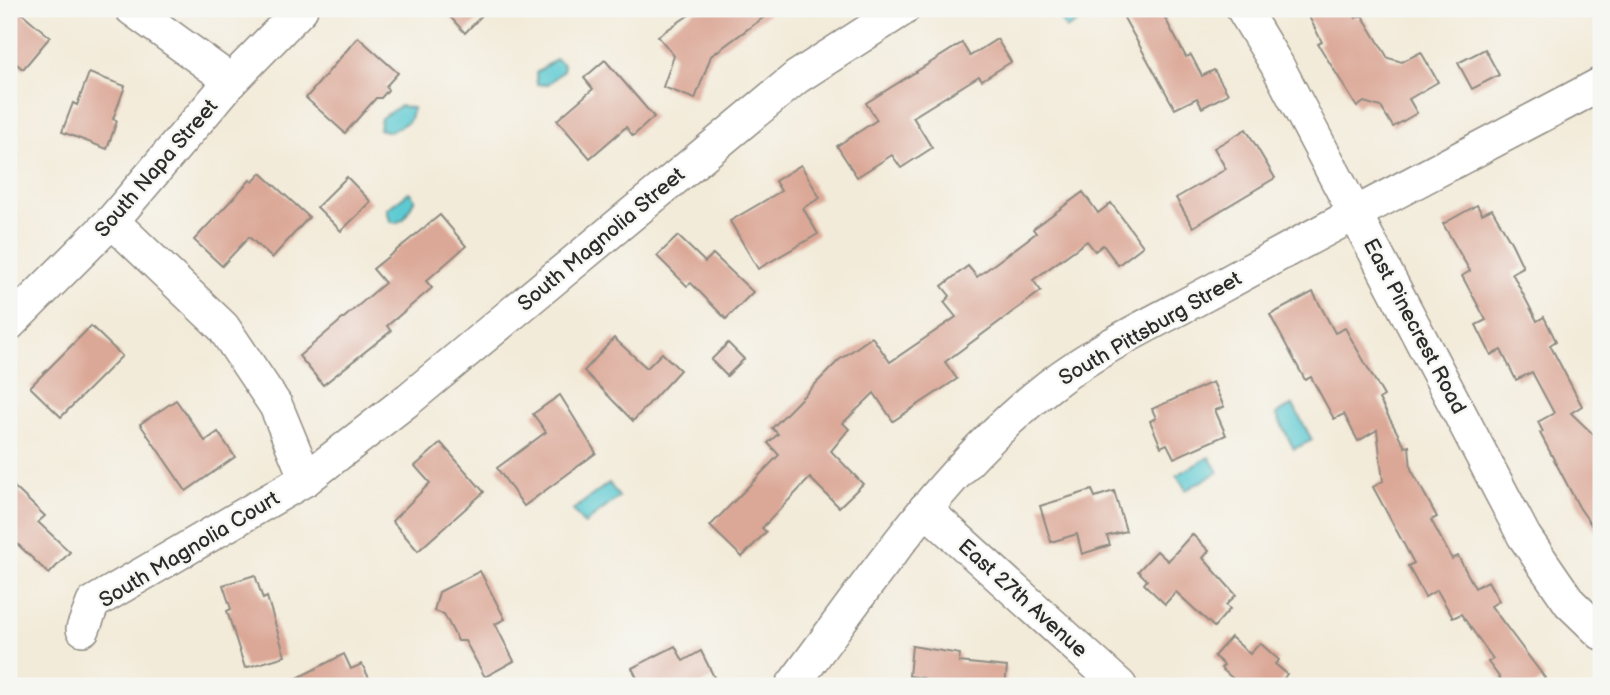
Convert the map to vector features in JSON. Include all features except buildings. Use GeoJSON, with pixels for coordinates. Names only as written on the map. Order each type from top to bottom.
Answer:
{"type":"FeatureCollection","features":[{"type":"Feature","properties":{"kind":"street"},"geometry":{"type":"LineString","coordinates":[[132,9],[231,81]]}},
{"type":"Feature","properties":{"kind":"street","name":"South Napa Street"},"geometry":{"type":"LineString","coordinates":[[9,324],[112,221],[231,81],[301,9]]}},
{"type":"Feature","properties":{"kind":"street","name":"South Magnolia Street"},"geometry":{"type":"LineString","coordinates":[[306,479],[409,399],[797,77],[903,9]]}},
{"type":"Feature","properties":{"kind":"street","name":"East Pinecrest Road"},"geometry":{"type":"LineString","coordinates":[[1243,9],[1355,212],[1524,536],[1570,603],[1601,633]]}},
{"type":"Feature","properties":{"kind":"street","name":"South Pittsburg Street"},"geometry":{"type":"LineString","coordinates":[[792,686],[925,509],[976,453],[1050,386],[1095,355],[1355,212],[1601,84]]}},
{"type":"Feature","properties":{"kind":"street"},"geometry":{"type":"LineString","coordinates":[[112,221],[223,327],[276,407],[306,479]]}},
{"type":"Feature","properties":{"kind":"street","name":"South Magnolia Court"},"geometry":{"type":"LineString","coordinates":[[83,629],[93,603],[306,479]]}},
{"type":"Feature","properties":{"kind":"street","name":"East 27th Avenue"},"geometry":{"type":"LineString","coordinates":[[925,509],[1120,686]]}},
{"type":"Feature","properties":{"kind":"water"},"geometry":{"type":"Polygon","coordinates":[[[1054,9],[1079,9],[1085,18],[1066,29],[1054,9]]]}},
{"type":"Feature","properties":{"kind":"water"},"geometry":{"type":"Polygon","coordinates":[[[556,59],[564,65],[563,71],[547,85],[537,84],[536,73],[556,59]]]}},
{"type":"Feature","properties":{"kind":"water"},"geometry":{"type":"Polygon","coordinates":[[[400,106],[413,108],[409,121],[390,132],[379,129],[381,118],[400,106]]]}},
{"type":"Feature","properties":{"kind":"water"},"geometry":{"type":"Polygon","coordinates":[[[409,192],[415,199],[404,219],[396,223],[390,221],[387,209],[409,192]]]}},
{"type":"Feature","properties":{"kind":"water"},"geometry":{"type":"Polygon","coordinates":[[[1293,405],[1312,440],[1294,449],[1276,414],[1293,405]]]}},
{"type":"Feature","properties":{"kind":"water"},"geometry":{"type":"Polygon","coordinates":[[[1209,457],[1218,472],[1186,490],[1177,475],[1209,457]]]}},
{"type":"Feature","properties":{"kind":"water"},"geometry":{"type":"Polygon","coordinates":[[[609,483],[619,497],[584,524],[573,510],[609,483]]]}}]}
